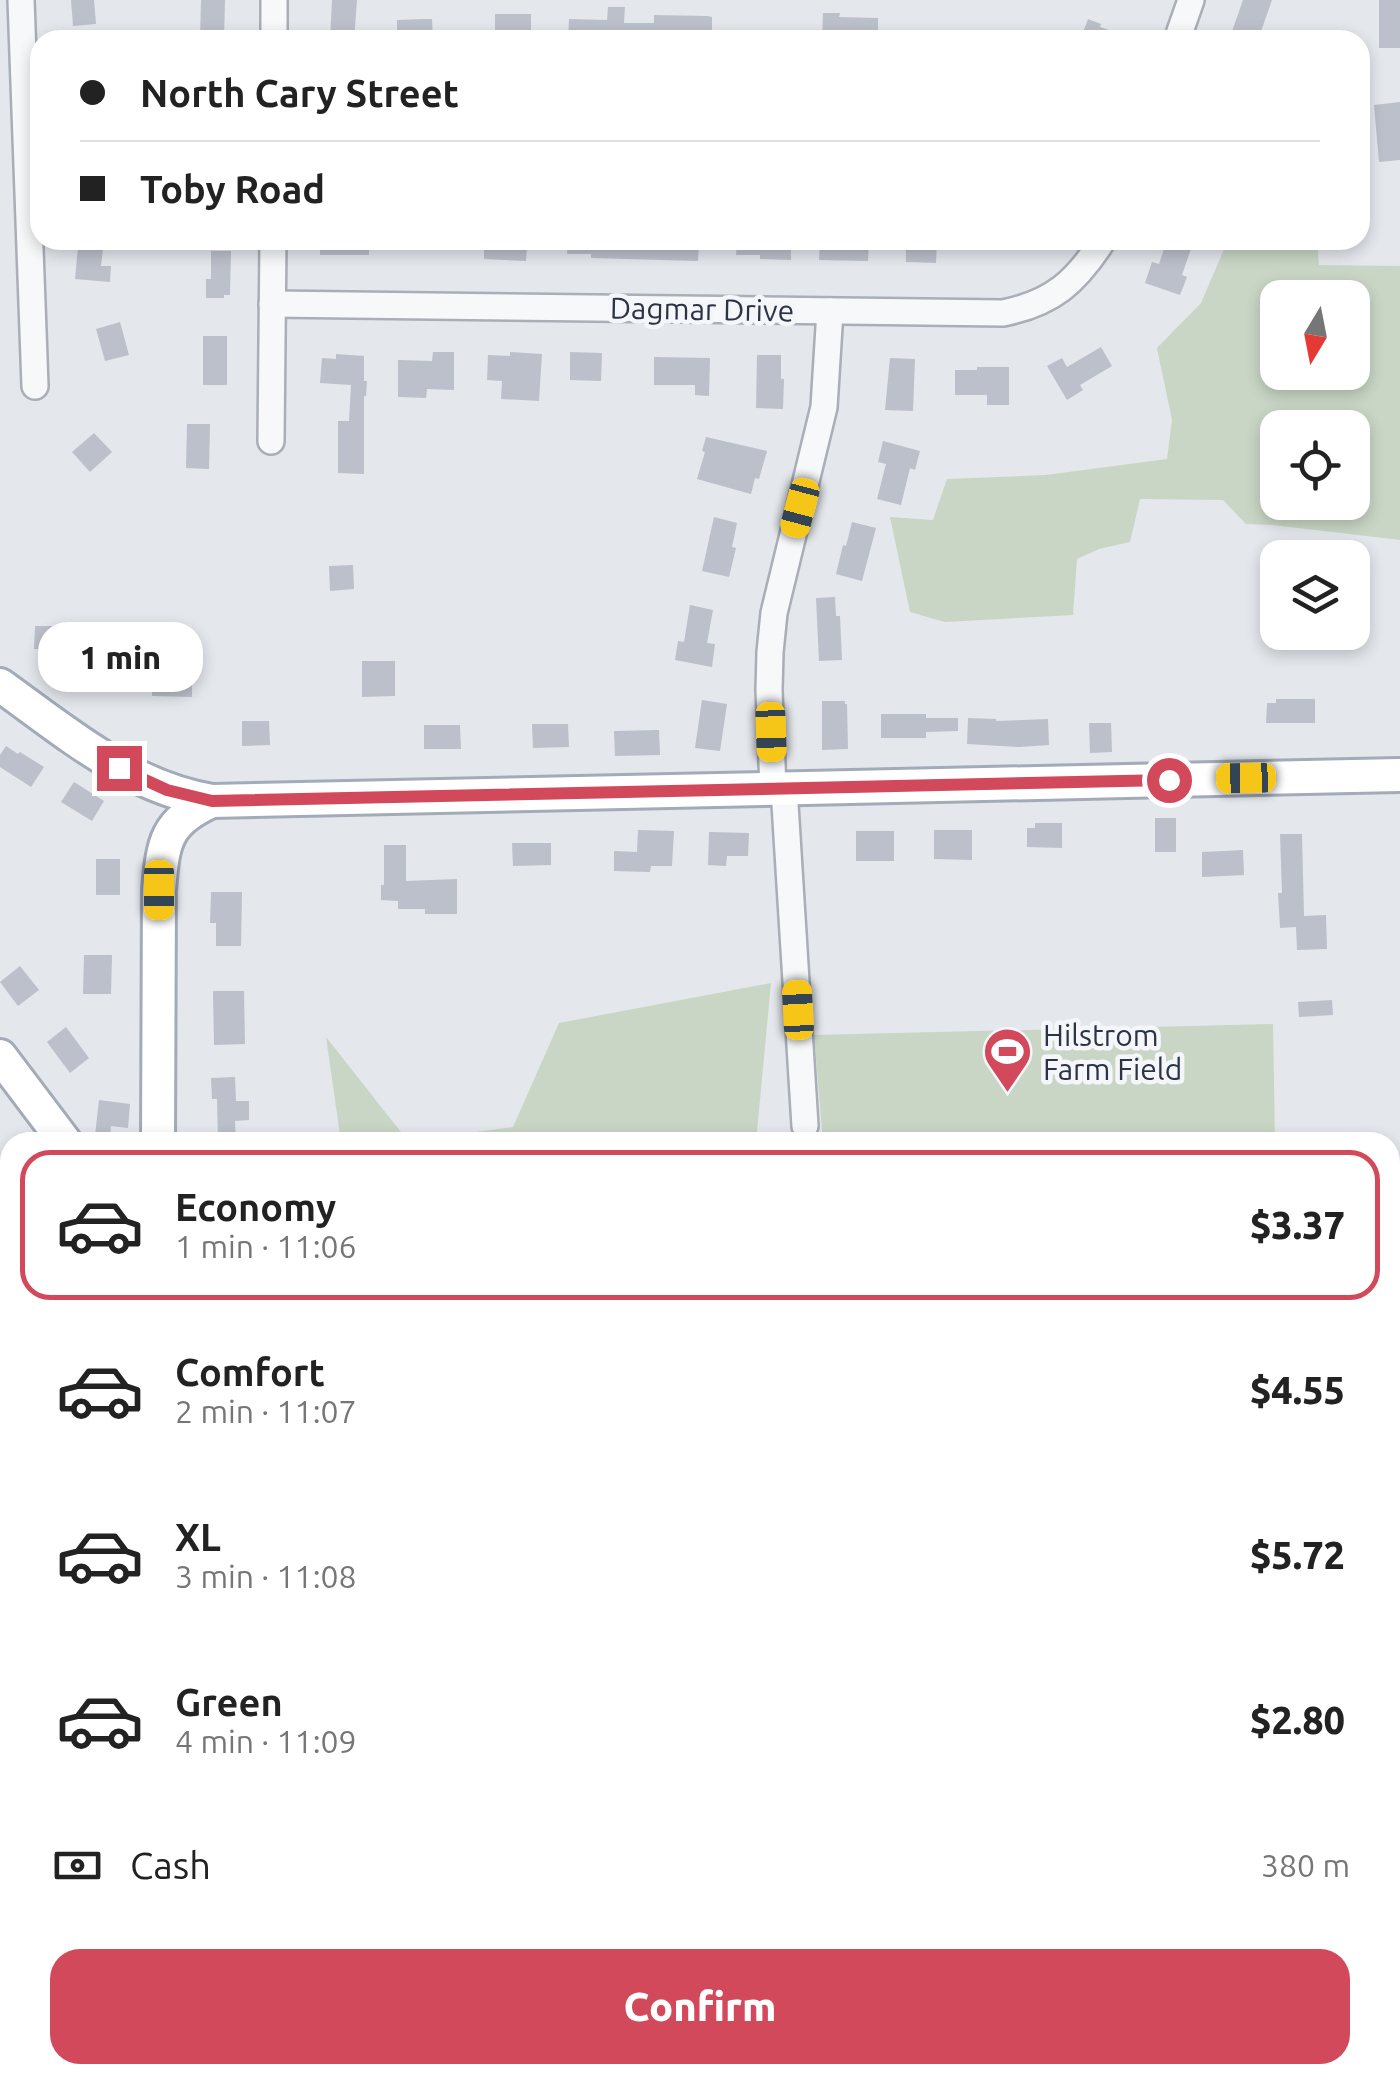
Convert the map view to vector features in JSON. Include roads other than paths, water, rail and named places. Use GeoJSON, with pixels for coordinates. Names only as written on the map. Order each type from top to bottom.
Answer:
{"type":"FeatureCollection","features":[{"type":"Feature","properties":{"kind":"main road"},"geometry":{"type":"LineString","coordinates":[[0,686],[119,768],[167,790],[212,801],[1400,775]]}},
{"type":"Feature","properties":{"kind":"main road"},"geometry":{"type":"LineString","coordinates":[[158,1132],[161,864],[170,833],[180,819],[212,801]]}},
{"type":"Feature","properties":{"kind":"main road"},"geometry":{"type":"LineString","coordinates":[[0,1056],[57,1132]]}},
{"type":"Feature","properties":{"kind":"street"},"geometry":{"type":"LineString","coordinates":[[21,0],[30,248]]}},
{"type":"Feature","properties":{"kind":"street"},"geometry":{"type":"LineString","coordinates":[[274,0],[274,30]]}},
{"type":"Feature","properties":{"kind":"street"},"geometry":{"type":"LineString","coordinates":[[1180,30],[1191,0]]}},
{"type":"Feature","properties":{"kind":"street"},"geometry":{"type":"LineString","coordinates":[[30,250],[35,386]]}},
{"type":"Feature","properties":{"kind":"street"},"geometry":{"type":"LineString","coordinates":[[271,441],[272,250]]}},
{"type":"Feature","properties":{"kind":"street","name":"Dagmar Drive"},"geometry":{"type":"LineString","coordinates":[[272,304],[1003,313],[1028,308],[1051,297],[1072,282],[1096,250]]}},
{"type":"Feature","properties":{"kind":"street"},"geometry":{"type":"LineString","coordinates":[[805,1126],[769,690],[770,652],[774,613],[824,407],[830,311]]}},
{"type":"Feature","properties":{"kind":"place","name":"Hilstrom Farm Field"},"geometry":{"type":"Point","coordinates":[1008,1094]}}]}
